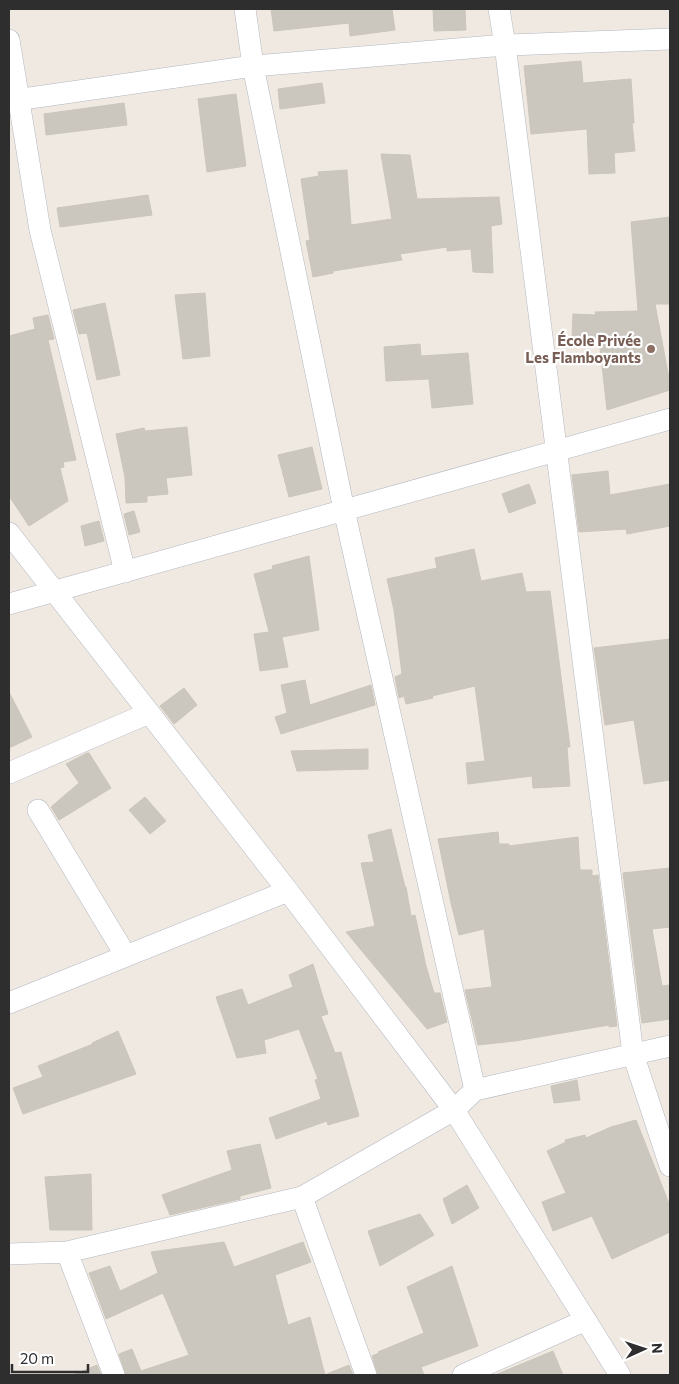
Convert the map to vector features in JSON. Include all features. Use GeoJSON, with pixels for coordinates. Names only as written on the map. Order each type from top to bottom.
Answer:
{"type":"FeatureCollection","features":[{"type":"Feature","properties":{"kind":"street"},"geometry":{"type":"LineString","coordinates":[[244,9],[253,66],[344,510],[475,1090]]}},
{"type":"Feature","properties":{"kind":"street"},"geometry":{"type":"LineString","coordinates":[[499,9],[633,1054],[670,1166]]}},
{"type":"Feature","properties":{"kind":"street"},"geometry":{"type":"LineString","coordinates":[[14,100],[253,66],[505,45],[670,39]]}},
{"type":"Feature","properties":{"kind":"street"},"geometry":{"type":"LineString","coordinates":[[9,40],[14,100],[40,230],[125,572]]}},
{"type":"Feature","properties":{"kind":"street"},"geometry":{"type":"LineString","coordinates":[[9,604],[670,419]]}},
{"type":"Feature","properties":{"kind":"street"},"geometry":{"type":"LineString","coordinates":[[9,533],[288,891],[454,1110],[620,1375]]}},
{"type":"Feature","properties":{"kind":"street"},"geometry":{"type":"LineString","coordinates":[[9,773],[149,713]]}},
{"type":"Feature","properties":{"kind":"street"},"geometry":{"type":"LineString","coordinates":[[38,810],[126,956]]}},
{"type":"Feature","properties":{"kind":"street"},"geometry":{"type":"LineString","coordinates":[[9,1003],[288,891]]}},
{"type":"Feature","properties":{"kind":"street"},"geometry":{"type":"LineString","coordinates":[[9,1254],[67,1252],[302,1197],[454,1110],[475,1090],[670,1046]]}},
{"type":"Feature","properties":{"kind":"street"},"geometry":{"type":"LineString","coordinates":[[302,1197],[366,1375]]}},
{"type":"Feature","properties":{"kind":"street"},"geometry":{"type":"LineString","coordinates":[[67,1252],[114,1375]]}},
{"type":"Feature","properties":{"kind":"street"},"geometry":{"type":"LineString","coordinates":[[463,1375],[586,1320]]}},
{"type":"Feature","properties":{"kind":"building"},"geometry":{"type":"Polygon","coordinates":[[[271,9],[392,9],[395,30],[350,36],[349,23],[274,31],[271,9]]]}},
{"type":"Feature","properties":{"kind":"building"},"geometry":{"type":"Polygon","coordinates":[[[433,9],[465,9],[466,30],[434,31],[433,9]]]}},
{"type":"Feature","properties":{"kind":"building"},"geometry":{"type":"Polygon","coordinates":[[[581,61],[583,83],[631,79],[635,151],[614,153],[615,173],[589,174],[587,129],[531,134],[524,66],[581,61]]]}},
{"type":"Feature","properties":{"kind":"building"},"geometry":{"type":"Polygon","coordinates":[[[322,83],[325,103],[280,109],[278,89],[322,83]]]}},
{"type":"Feature","properties":{"kind":"building"},"geometry":{"type":"Polygon","coordinates":[[[236,94],[246,166],[207,172],[198,99],[236,94]]]}},
{"type":"Feature","properties":{"kind":"building"},"geometry":{"type":"Polygon","coordinates":[[[124,103],[127,125],[46,135],[44,114],[124,103]]]}},
{"type":"Feature","properties":{"kind":"building"},"geometry":{"type":"Polygon","coordinates":[[[381,154],[410,155],[417,199],[499,197],[502,224],[491,226],[493,273],[473,272],[471,249],[447,251],[447,247],[400,254],[402,260],[333,271],[333,273],[313,277],[306,241],[310,240],[301,179],[319,176],[318,172],[347,170],[351,225],[392,219],[381,154]]]}},
{"type":"Feature","properties":{"kind":"building"},"geometry":{"type":"Polygon","coordinates":[[[148,195],[152,215],[60,227],[57,208],[148,195]]]}},
{"type":"Feature","properties":{"kind":"building"},"geometry":{"type":"Polygon","coordinates":[[[670,217],[670,304],[655,304],[670,390],[607,410],[599,339],[572,337],[573,314],[596,315],[595,312],[638,311],[631,222],[670,217]]]}},
{"type":"Feature","properties":{"kind":"building"},"geometry":{"type":"Polygon","coordinates":[[[205,293],[210,356],[183,359],[175,295],[205,293]]]}},
{"type":"Feature","properties":{"kind":"building"},"geometry":{"type":"Polygon","coordinates":[[[105,303],[120,375],[97,380],[87,333],[79,334],[73,310],[105,303]]]}},
{"type":"Feature","properties":{"kind":"building"},"geometry":{"type":"Polygon","coordinates":[[[48,315],[54,339],[48,340],[76,460],[63,462],[64,467],[60,468],[68,501],[29,526],[9,496],[9,336],[35,329],[33,318],[48,315]]]}},
{"type":"Feature","properties":{"kind":"building"},"geometry":{"type":"Polygon","coordinates":[[[420,344],[421,356],[468,353],[473,404],[432,408],[429,379],[386,381],[384,347],[420,344]]]}},
{"type":"Feature","properties":{"kind":"building"},"geometry":{"type":"Polygon","coordinates":[[[187,427],[192,475],[166,478],[168,494],[147,496],[147,502],[126,503],[125,477],[116,434],[144,428],[145,431],[187,427]]]}},
{"type":"Feature","properties":{"kind":"building"},"geometry":{"type":"Polygon","coordinates":[[[312,447],[322,489],[289,497],[278,455],[312,447]]]}},
{"type":"Feature","properties":{"kind":"building"},"geometry":{"type":"Polygon","coordinates":[[[608,471],[610,495],[670,484],[670,526],[627,534],[626,529],[579,532],[572,475],[608,471]]]}},
{"type":"Feature","properties":{"kind":"building"},"geometry":{"type":"Polygon","coordinates":[[[529,484],[536,503],[509,513],[502,494],[529,484]]]}},
{"type":"Feature","properties":{"kind":"building"},"geometry":{"type":"Polygon","coordinates":[[[134,511],[140,532],[129,535],[124,514],[134,511]]]}},
{"type":"Feature","properties":{"kind":"building"},"geometry":{"type":"Polygon","coordinates":[[[99,521],[104,541],[85,546],[81,526],[99,521]]]}},
{"type":"Feature","properties":{"kind":"building"},"geometry":{"type":"Polygon","coordinates":[[[474,549],[481,581],[522,573],[526,592],[550,591],[570,747],[567,747],[570,786],[533,788],[532,776],[468,784],[466,763],[485,761],[475,686],[406,704],[404,696],[399,698],[395,677],[402,674],[394,610],[387,579],[437,568],[435,558],[474,549]]]}},
{"type":"Feature","properties":{"kind":"building"},"geometry":{"type":"Polygon","coordinates":[[[309,556],[319,630],[282,637],[288,667],[260,671],[254,634],[269,632],[254,574],[273,569],[272,566],[309,556]]]}},
{"type":"Feature","properties":{"kind":"building"},"geometry":{"type":"Polygon","coordinates":[[[670,639],[670,780],[644,784],[634,720],[605,725],[594,648],[670,639]]]}},
{"type":"Feature","properties":{"kind":"building"},"geometry":{"type":"Polygon","coordinates":[[[305,680],[310,705],[371,685],[375,705],[281,734],[275,717],[287,713],[281,685],[305,680]]]}},
{"type":"Feature","properties":{"kind":"building"},"geometry":{"type":"Polygon","coordinates":[[[184,688],[197,705],[174,724],[160,706],[184,688]]]}},
{"type":"Feature","properties":{"kind":"building"},"geometry":{"type":"Polygon","coordinates":[[[9,692],[32,737],[9,748],[9,692]]]}},
{"type":"Feature","properties":{"kind":"building"},"geometry":{"type":"Polygon","coordinates":[[[368,749],[368,769],[297,771],[291,751],[368,749]]]}},
{"type":"Feature","properties":{"kind":"building"},"geometry":{"type":"Polygon","coordinates":[[[89,753],[111,788],[59,820],[51,807],[79,783],[66,764],[89,753]]]}},
{"type":"Feature","properties":{"kind":"building"},"geometry":{"type":"Polygon","coordinates":[[[145,797],[166,821],[150,834],[129,810],[145,797]]]}},
{"type":"Feature","properties":{"kind":"building"},"geometry":{"type":"Polygon","coordinates":[[[391,829],[406,887],[411,916],[415,915],[434,993],[440,993],[447,1022],[427,1029],[346,932],[375,926],[361,863],[374,862],[368,835],[391,829]]]}},
{"type":"Feature","properties":{"kind":"building"},"geometry":{"type":"Polygon","coordinates":[[[498,832],[499,844],[509,844],[509,846],[578,837],[580,870],[592,870],[592,876],[598,875],[617,1026],[609,1027],[609,1025],[515,1041],[478,1045],[465,990],[492,987],[484,929],[459,935],[438,839],[498,832]]]}},
{"type":"Feature","properties":{"kind":"building"},"geometry":{"type":"Polygon","coordinates":[[[670,868],[670,927],[652,929],[662,986],[670,985],[670,1019],[642,1023],[623,873],[670,868]]]}},
{"type":"Feature","properties":{"kind":"building"},"geometry":{"type":"Polygon","coordinates":[[[313,964],[328,1014],[321,1016],[335,1053],[341,1052],[359,1116],[328,1125],[327,1121],[276,1139],[269,1118],[321,1099],[315,1080],[318,1079],[299,1029],[264,1040],[266,1053],[237,1058],[216,997],[242,989],[248,1005],[293,987],[289,975],[313,964]]]}},
{"type":"Feature","properties":{"kind":"building"},"geometry":{"type":"Polygon","coordinates":[[[118,1031],[136,1074],[23,1114],[13,1088],[43,1077],[38,1066],[93,1044],[118,1031]]]}},
{"type":"Feature","properties":{"kind":"building"},"geometry":{"type":"Polygon","coordinates":[[[577,1080],[580,1100],[554,1103],[551,1086],[577,1080]]]}},
{"type":"Feature","properties":{"kind":"building"},"geometry":{"type":"Polygon","coordinates":[[[636,1120],[670,1206],[670,1232],[612,1259],[592,1216],[553,1231],[542,1202],[566,1193],[547,1151],[566,1142],[565,1140],[585,1135],[586,1138],[611,1127],[636,1120]]]}},
{"type":"Feature","properties":{"kind":"building"},"geometry":{"type":"Polygon","coordinates":[[[260,1144],[271,1188],[240,1196],[240,1199],[170,1215],[162,1195],[232,1170],[227,1151],[260,1144]]]}},
{"type":"Feature","properties":{"kind":"building"},"geometry":{"type":"Polygon","coordinates":[[[91,1174],[92,1230],[50,1230],[45,1177],[91,1174]]]}},
{"type":"Feature","properties":{"kind":"building"},"geometry":{"type":"Polygon","coordinates":[[[467,1185],[479,1208],[452,1224],[443,1199],[467,1185]]]}},
{"type":"Feature","properties":{"kind":"building"},"geometry":{"type":"Polygon","coordinates":[[[420,1214],[434,1235],[380,1266],[368,1231],[420,1214]]]}},
{"type":"Feature","properties":{"kind":"building"},"geometry":{"type":"Polygon","coordinates":[[[224,1242],[234,1267],[303,1242],[311,1262],[275,1275],[288,1325],[310,1317],[325,1375],[126,1375],[119,1354],[132,1349],[141,1371],[189,1355],[163,1293],[106,1319],[89,1273],[110,1266],[120,1291],[158,1273],[151,1252],[224,1242]]]}},
{"type":"Feature","properties":{"kind":"building"},"geometry":{"type":"Polygon","coordinates":[[[452,1266],[478,1346],[421,1367],[424,1375],[378,1375],[372,1356],[424,1333],[407,1287],[452,1266]]]}},
{"type":"Feature","properties":{"kind":"building"},"geometry":{"type":"Polygon","coordinates":[[[553,1351],[563,1375],[495,1375],[553,1351]]]}},
{"type":"Feature","properties":{"kind":"building"},"geometry":{"type":"Polygon","coordinates":[[[97,1365],[101,1375],[73,1375],[97,1365]]]}},
{"type":"Feature","properties":{"kind":"building"},"geometry":{"type":"Polygon","coordinates":[[[349,1365],[353,1375],[327,1375],[327,1374],[349,1365]]]}},
{"type":"Feature","properties":{"kind":"place","name":"École Privée Les Flamboyants"},"geometry":{"type":"Point","coordinates":[651,349]}}]}
